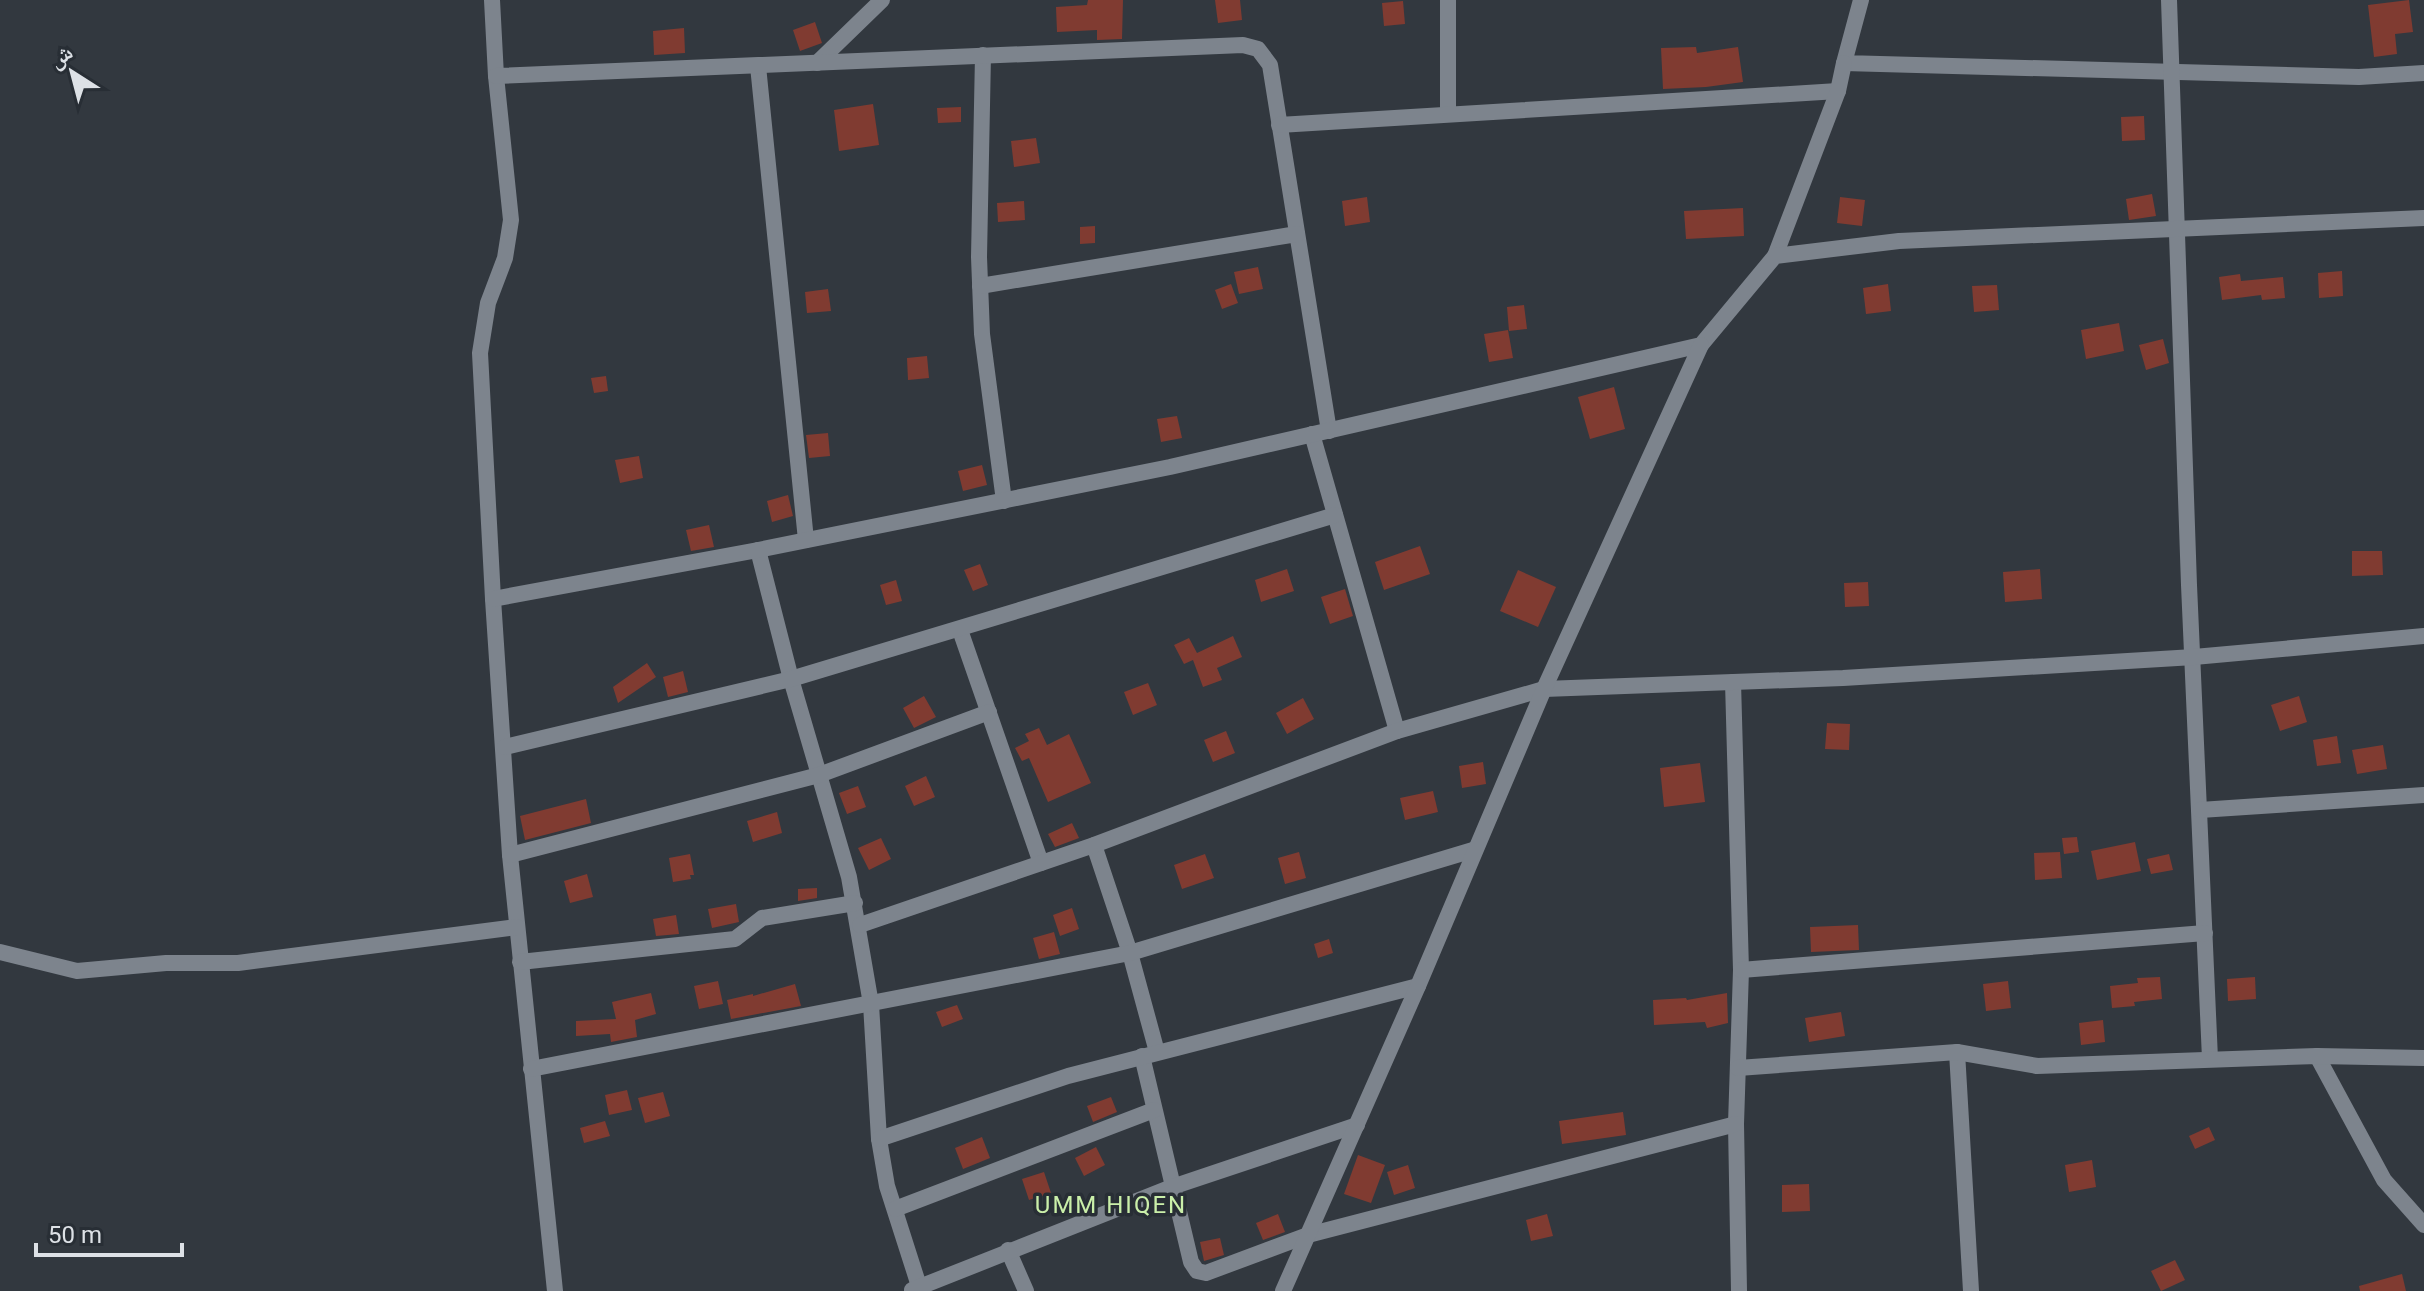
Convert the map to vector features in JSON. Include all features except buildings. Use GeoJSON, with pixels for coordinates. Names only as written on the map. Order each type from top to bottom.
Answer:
{"type":"FeatureCollection","features":[{"type":"Feature","properties":{"kind":"street"},"geometry":{"type":"LineString","coordinates":[[492,0],[496,76],[511,220],[505,258],[488,303],[480,353],[510,855],[555,1291]]}},
{"type":"Feature","properties":{"kind":"street"},"geometry":{"type":"LineString","coordinates":[[817,63],[882,0]]}},
{"type":"Feature","properties":{"kind":"street"},"geometry":{"type":"LineString","coordinates":[[1448,0],[1448,113]]}},
{"type":"Feature","properties":{"kind":"street"},"geometry":{"type":"LineString","coordinates":[[1283,1291],[1418,986],[1473,850],[1544,689],[1701,345],[1775,256],[1838,91],[1861,0]]}},
{"type":"Feature","properties":{"kind":"street"},"geometry":{"type":"LineString","coordinates":[[2169,0],[2210,1059]]}},
{"type":"Feature","properties":{"kind":"street"},"geometry":{"type":"LineString","coordinates":[[496,76],[1243,45],[1258,49],[1270,65],[1329,431]]}},
{"type":"Feature","properties":{"kind":"street"},"geometry":{"type":"LineString","coordinates":[[983,55],[982,334],[1004,501]]}},
{"type":"Feature","properties":{"kind":"street"},"geometry":{"type":"LineString","coordinates":[[1844,63],[2359,77],[2424,73]]}},
{"type":"Feature","properties":{"kind":"street"},"geometry":{"type":"LineString","coordinates":[[758,66],[806,540]]}},
{"type":"Feature","properties":{"kind":"street"},"geometry":{"type":"LineString","coordinates":[[1279,125],[1838,91]]}},
{"type":"Feature","properties":{"kind":"street"},"geometry":{"type":"LineString","coordinates":[[1775,256],[1899,241],[2424,218]]}},
{"type":"Feature","properties":{"kind":"street"},"geometry":{"type":"LineString","coordinates":[[980,286],[1297,234]]}},
{"type":"Feature","properties":{"kind":"street"},"geometry":{"type":"LineString","coordinates":[[493,599],[758,550],[1170,467],[1701,345]]}},
{"type":"Feature","properties":{"kind":"street"},"geometry":{"type":"LineString","coordinates":[[1312,434],[1397,731]]}},
{"type":"Feature","properties":{"kind":"street"},"geometry":{"type":"LineString","coordinates":[[505,747],[791,679],[1335,515]]}},
{"type":"Feature","properties":{"kind":"street"},"geometry":{"type":"LineString","coordinates":[[758,550],[860,925],[871,1004],[879,1139],[887,1186],[914,1288],[1172,1187],[1357,1125]]}},
{"type":"Feature","properties":{"kind":"street"},"geometry":{"type":"LineString","coordinates":[[960,630],[1041,863]]}},
{"type":"Feature","properties":{"kind":"street"},"geometry":{"type":"LineString","coordinates":[[860,925],[1094,845],[1397,731],[1544,689],[2194,657],[2424,636]]}},
{"type":"Feature","properties":{"kind":"street"},"geometry":{"type":"LineString","coordinates":[[1733,682],[1741,970],[1736,1124],[1739,1291]]}},
{"type":"Feature","properties":{"kind":"street"},"geometry":{"type":"LineString","coordinates":[[510,855],[819,775],[989,712]]}},
{"type":"Feature","properties":{"kind":"street"},"geometry":{"type":"LineString","coordinates":[[2200,810],[2424,795]]}},
{"type":"Feature","properties":{"kind":"street"},"geometry":{"type":"LineString","coordinates":[[1094,845],[1130,953],[1149,1054],[1154,1110],[1191,1262],[1197,1271],[1206,1273],[1308,1235],[1736,1124]]}},
{"type":"Feature","properties":{"kind":"street"},"geometry":{"type":"LineString","coordinates":[[531,1069],[1130,953],[1473,850]]}},
{"type":"Feature","properties":{"kind":"street"},"geometry":{"type":"LineString","coordinates":[[520,962],[735,939],[762,918],[855,903]]}},
{"type":"Feature","properties":{"kind":"street"},"geometry":{"type":"LineString","coordinates":[[0,952],[77,971],[166,963],[238,963],[517,927]]}},
{"type":"Feature","properties":{"kind":"street"},"geometry":{"type":"LineString","coordinates":[[1741,970],[2205,933]]}},
{"type":"Feature","properties":{"kind":"street"},"geometry":{"type":"LineString","coordinates":[[879,1139],[1068,1076],[1418,986]]}},
{"type":"Feature","properties":{"kind":"street"},"geometry":{"type":"LineString","coordinates":[[1738,1068],[1957,1052],[2037,1066],[2317,1056],[2424,1058]]}},
{"type":"Feature","properties":{"kind":"street"},"geometry":{"type":"LineString","coordinates":[[1957,1052],[1971,1291]]}},
{"type":"Feature","properties":{"kind":"street"},"geometry":{"type":"LineString","coordinates":[[2317,1056],[2384,1180],[2424,1225]]}},
{"type":"Feature","properties":{"kind":"street"},"geometry":{"type":"LineString","coordinates":[[895,1209],[1154,1110]]}},
{"type":"Feature","properties":{"kind":"street"},"geometry":{"type":"LineString","coordinates":[[1008,1250],[1026,1291]]}},
{"type":"Feature","properties":{"kind":"district","name":"UMM HIQEN"},"geometry":{"type":"Point","coordinates":[1111,1205]}}]}
